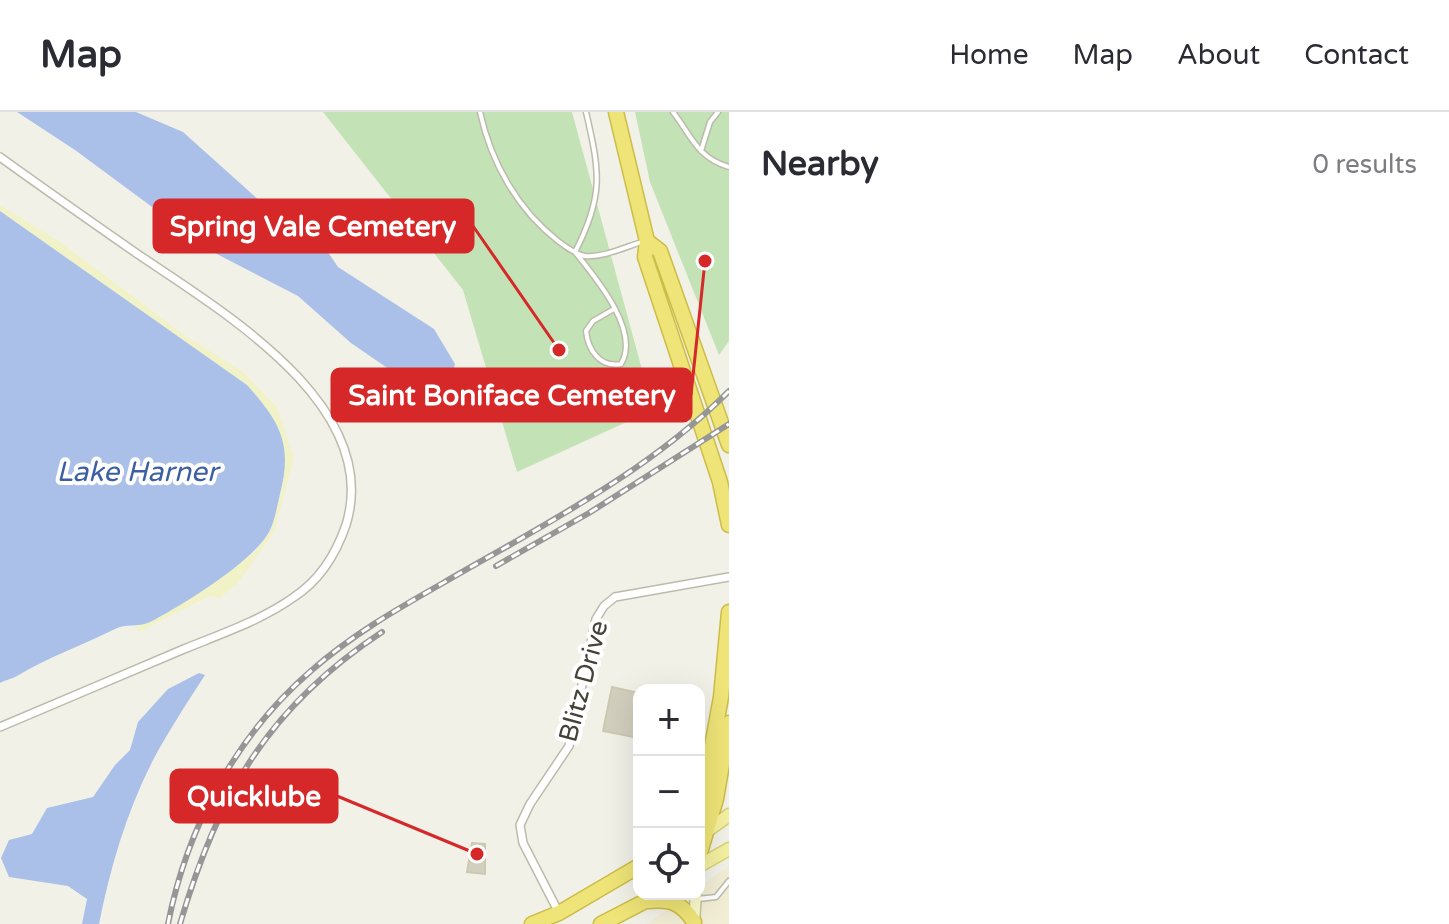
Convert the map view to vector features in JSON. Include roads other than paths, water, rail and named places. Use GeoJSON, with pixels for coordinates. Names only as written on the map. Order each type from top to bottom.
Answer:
{"type":"FeatureCollection","features":[{"type":"Feature","properties":{"kind":"highway"},"geometry":{"type":"LineString","coordinates":[[616,112],[647,241],[645,257],[720,482],[729,525]]}},
{"type":"Feature","properties":{"kind":"highway"},"geometry":{"type":"LineString","coordinates":[[647,241],[660,251],[729,445]]}},
{"type":"Feature","properties":{"kind":"highway"},"geometry":{"type":"LineString","coordinates":[[701,828],[700,812],[721,697],[729,612]]}},
{"type":"Feature","properties":{"kind":"highway"},"geometry":{"type":"LineString","coordinates":[[704,828],[725,770],[729,723]]}},
{"type":"Feature","properties":{"kind":"highway"},"geometry":{"type":"LineString","coordinates":[[532,924],[559,913],[633,870]]}},
{"type":"Feature","properties":{"kind":"highway"},"geometry":{"type":"LineString","coordinates":[[601,924],[650,900]]}},
{"type":"Feature","properties":{"kind":"highway"},"geometry":{"type":"LineString","coordinates":[[666,900],[683,906],[694,923]]}},
{"type":"Feature","properties":{"kind":"main road"},"geometry":{"type":"LineString","coordinates":[[705,832],[729,815]]}},
{"type":"Feature","properties":{"kind":"main road"},"geometry":{"type":"LineString","coordinates":[[705,863],[729,849]]}},
{"type":"Feature","properties":{"kind":"main road"},"geometry":{"type":"LineString","coordinates":[[694,923],[696,900]]}},
{"type":"Feature","properties":{"kind":"street"},"geometry":{"type":"LineString","coordinates":[[0,157],[186,287],[281,359],[313,393],[329,416],[352,478],[351,506],[342,535],[325,568],[293,598],[229,630],[0,727]]}},
{"type":"Feature","properties":{"kind":"street","name":"Blitz Drive"},"geometry":{"type":"LineString","coordinates":[[559,913],[523,843],[520,825],[530,804],[569,746],[596,619],[604,606],[615,597],[729,577]]}},
{"type":"Feature","properties":{"kind":"lane"},"geometry":{"type":"LineString","coordinates":[[480,112],[490,149],[512,190],[545,230],[575,252],[600,284],[614,309],[624,332],[626,351],[621,364],[614,365],[595,355],[587,341],[586,331],[593,321],[614,309]]}},
{"type":"Feature","properties":{"kind":"lane"},"geometry":{"type":"LineString","coordinates":[[575,252],[591,220],[597,199],[596,156],[586,112]]}},
{"type":"Feature","properties":{"kind":"lane"},"geometry":{"type":"LineString","coordinates":[[673,112],[692,143],[718,164],[729,167]]}},
{"type":"Feature","properties":{"kind":"lane"},"geometry":{"type":"LineString","coordinates":[[701,151],[710,122],[718,112]]}},
{"type":"Feature","properties":{"kind":"lane"},"geometry":{"type":"LineString","coordinates":[[575,252],[586,256],[647,241]]}},
{"type":"Feature","properties":{"kind":"lane"},"geometry":{"type":"LineString","coordinates":[[705,896],[716,897],[729,881]]}},
{"type":"Feature","properties":{"kind":"water"},"geometry":{"type":"Polygon","coordinates":[[[17,112],[136,112],[183,132],[262,203],[307,221],[338,267],[434,329],[455,364],[449,387],[431,398],[351,343],[298,296],[213,252],[75,150],[17,112]]]}},
{"type":"Feature","properties":{"kind":"water","name":"Lake Harner"},"geometry":{"type":"Polygon","coordinates":[[[0,211],[247,385],[268,411],[281,435],[285,461],[270,530],[250,555],[234,568],[198,594],[150,622],[119,627],[0,683],[0,211]]]}},
{"type":"Feature","properties":{"kind":"water"},"geometry":{"type":"Polygon","coordinates":[[[199,673],[205,675],[159,749],[130,812],[115,856],[99,924],[82,924],[87,899],[68,886],[9,877],[1,858],[9,840],[32,834],[47,808],[93,797],[115,765],[130,750],[138,722],[168,689],[199,673]]]}},
{"type":"Feature","properties":{"kind":"railway"},"geometry":{"type":"LineString","coordinates":[[168,924],[188,853],[219,785],[260,723],[312,670],[375,623],[629,472],[664,447],[729,391]]}},
{"type":"Feature","properties":{"kind":"railway"},"geometry":{"type":"LineString","coordinates":[[496,566],[589,513],[729,424]]}},
{"type":"Feature","properties":{"kind":"railway"},"geometry":{"type":"LineString","coordinates":[[180,924],[211,835],[252,758],[307,692],[382,632]]}},
{"type":"Feature","properties":{"kind":"place","name":"Saint Boniface Cemetery"},"geometry":{"type":"Point","coordinates":[705,261]}},
{"type":"Feature","properties":{"kind":"place","name":"Spring Vale Cemetery"},"geometry":{"type":"Point","coordinates":[559,350]}},
{"type":"Feature","properties":{"kind":"place","name":"Quicklube"},"geometry":{"type":"Point","coordinates":[477,854]}}]}
